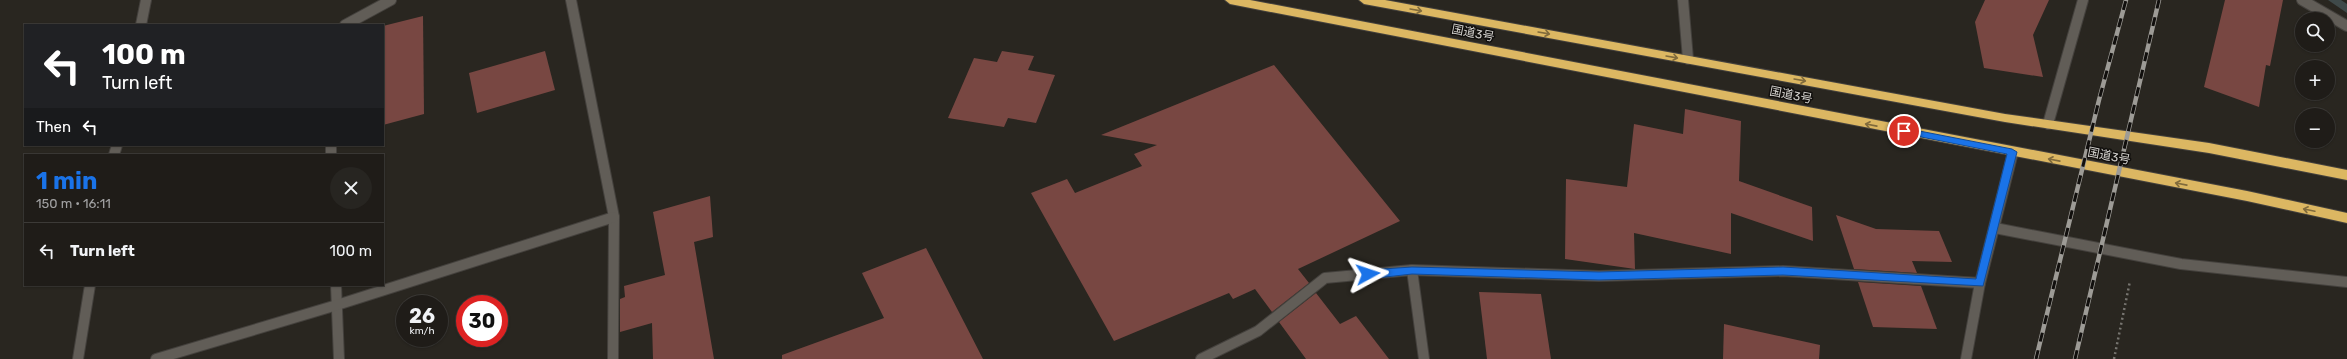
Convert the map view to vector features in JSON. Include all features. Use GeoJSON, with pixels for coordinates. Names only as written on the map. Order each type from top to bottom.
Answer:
{"type":"FeatureCollection","features":[{"type":"Feature","properties":{"kind":"highway","name":"国道3号"},"geometry":{"type":"LineString","coordinates":[[1230,0],[2347,218]]}},
{"type":"Feature","properties":{"kind":"highway","name":"国道3号"},"geometry":{"type":"LineString","coordinates":[[1364,0],[2048,124],[2209,148],[2347,175]]}},
{"type":"Feature","properties":{"kind":"street"},"geometry":{"type":"LineString","coordinates":[[141,24],[146,0]]}},
{"type":"Feature","properties":{"kind":"street"},"geometry":{"type":"LineString","coordinates":[[347,24],[391,0]]}},
{"type":"Feature","properties":{"kind":"street"},"geometry":{"type":"LineString","coordinates":[[571,0],[614,217],[613,359]]}},
{"type":"Feature","properties":{"kind":"street"},"geometry":{"type":"LineString","coordinates":[[1683,0],[1688,59]]}},
{"type":"Feature","properties":{"kind":"street"},"geometry":{"type":"LineString","coordinates":[[2048,124],[2084,0]]}},
{"type":"Feature","properties":{"kind":"street"},"geometry":{"type":"LineString","coordinates":[[2302,0],[2347,26]]}},
{"type":"Feature","properties":{"kind":"street"},"geometry":{"type":"LineString","coordinates":[[1966,359],[1980,283],[1995,228],[2012,152]]}},
{"type":"Feature","properties":{"kind":"street"},"geometry":{"type":"LineString","coordinates":[[156,359],[337,305],[614,217]]}},
{"type":"Feature","properties":{"kind":"street"},"geometry":{"type":"LineString","coordinates":[[1995,228],[2181,264],[2347,282]]}},
{"type":"Feature","properties":{"kind":"street"},"geometry":{"type":"LineString","coordinates":[[1201,359],[1258,331],[1325,278],[1412,270],[1599,276],[1783,271],[1980,283]]}},
{"type":"Feature","properties":{"kind":"street"},"geometry":{"type":"LineString","coordinates":[[1412,270],[1424,359]]}},
{"type":"Feature","properties":{"kind":"street"},"geometry":{"type":"LineString","coordinates":[[78,359],[90,286]]}},
{"type":"Feature","properties":{"kind":"street"},"geometry":{"type":"LineString","coordinates":[[336,286],[339,359]]}},
{"type":"Feature","properties":{"kind":"path"},"geometry":{"type":"LineString","coordinates":[[2114,359],[2136,255]]}},
{"type":"Feature","properties":{"kind":"building"},"geometry":{"type":"Polygon","coordinates":[[[1985,0],[2049,0],[2033,35],[2043,77],[1984,68],[1975,22],[1985,0]]]}},
{"type":"Feature","properties":{"kind":"building"},"geometry":{"type":"Polygon","coordinates":[[[2225,0],[2283,0],[2270,66],[2266,65],[2259,107],[2204,87],[2225,0]]]}},
{"type":"Feature","properties":{"kind":"building"},"geometry":{"type":"Polygon","coordinates":[[[423,16],[424,114],[384,125],[384,26],[423,16]]]}},
{"type":"Feature","properties":{"kind":"building"},"geometry":{"type":"Polygon","coordinates":[[[545,51],[555,90],[477,113],[469,73],[545,51]]]}},
{"type":"Feature","properties":{"kind":"building"},"geometry":{"type":"Polygon","coordinates":[[[1002,51],[1034,56],[1028,70],[1055,75],[1036,123],[1008,118],[1004,127],[948,118],[974,58],[997,62],[1002,51]]]}},
{"type":"Feature","properties":{"kind":"building"},"geometry":{"type":"Polygon","coordinates":[[[1274,65],[1400,221],[1298,269],[1309,283],[1272,312],[1255,289],[1233,299],[1229,293],[1114,341],[1031,193],[1067,179],[1075,193],[1142,166],[1134,154],[1157,145],[1101,135],[1274,65]]]}},
{"type":"Feature","properties":{"kind":"building"},"geometry":{"type":"Polygon","coordinates":[[[1685,109],[1741,121],[1739,181],[1812,207],[1813,241],[1731,213],[1731,254],[1634,233],[1635,269],[1565,259],[1566,179],[1627,187],[1634,124],[1683,134],[1685,109]]]}},
{"type":"Feature","properties":{"kind":"building"},"geometry":{"type":"Polygon","coordinates":[[[710,196],[713,237],[694,242],[714,359],[653,359],[652,323],[620,332],[620,299],[625,297],[624,286],[665,275],[653,212],[710,196]]]}},
{"type":"Feature","properties":{"kind":"building"},"geometry":{"type":"Polygon","coordinates":[[[1836,215],[1876,229],[1939,231],[1952,262],[1912,261],[1917,273],[1854,269],[1836,215]]]}},
{"type":"Feature","properties":{"kind":"building"},"geometry":{"type":"Polygon","coordinates":[[[926,248],[983,359],[782,359],[782,355],[884,318],[862,273],[926,248]]]}},
{"type":"Feature","properties":{"kind":"building"},"geometry":{"type":"Polygon","coordinates":[[[1858,282],[1921,286],[1937,329],[1873,327],[1858,282]]]}},
{"type":"Feature","properties":{"kind":"building"},"geometry":{"type":"Polygon","coordinates":[[[1479,292],[1541,294],[1551,359],[1487,359],[1479,292]]]}},
{"type":"Feature","properties":{"kind":"building"},"geometry":{"type":"Polygon","coordinates":[[[1316,293],[1340,324],[1356,316],[1389,359],[1306,359],[1279,322],[1316,293]]]}},
{"type":"Feature","properties":{"kind":"building"},"geometry":{"type":"Polygon","coordinates":[[[1724,324],[1820,345],[1819,359],[1723,359],[1724,324]]]}},
{"type":"Feature","properties":{"kind":"waterway"},"geometry":{"type":"LineString","coordinates":[[2333,0],[2347,9]]}},
{"type":"Feature","properties":{"kind":"railway"},"geometry":{"type":"LineString","coordinates":[[2036,359],[2099,100],[2126,0]]}},
{"type":"Feature","properties":{"kind":"railway"},"geometry":{"type":"LineString","coordinates":[[2075,359],[2159,0]]}},
{"type":"Feature","properties":{"kind":"route"},"geometry":{"type":"LineString","coordinates":[[1368,274],[1412,270],[1599,276],[1783,271],[1980,283],[1995,228],[2012,152],[1904,131]]}}]}
